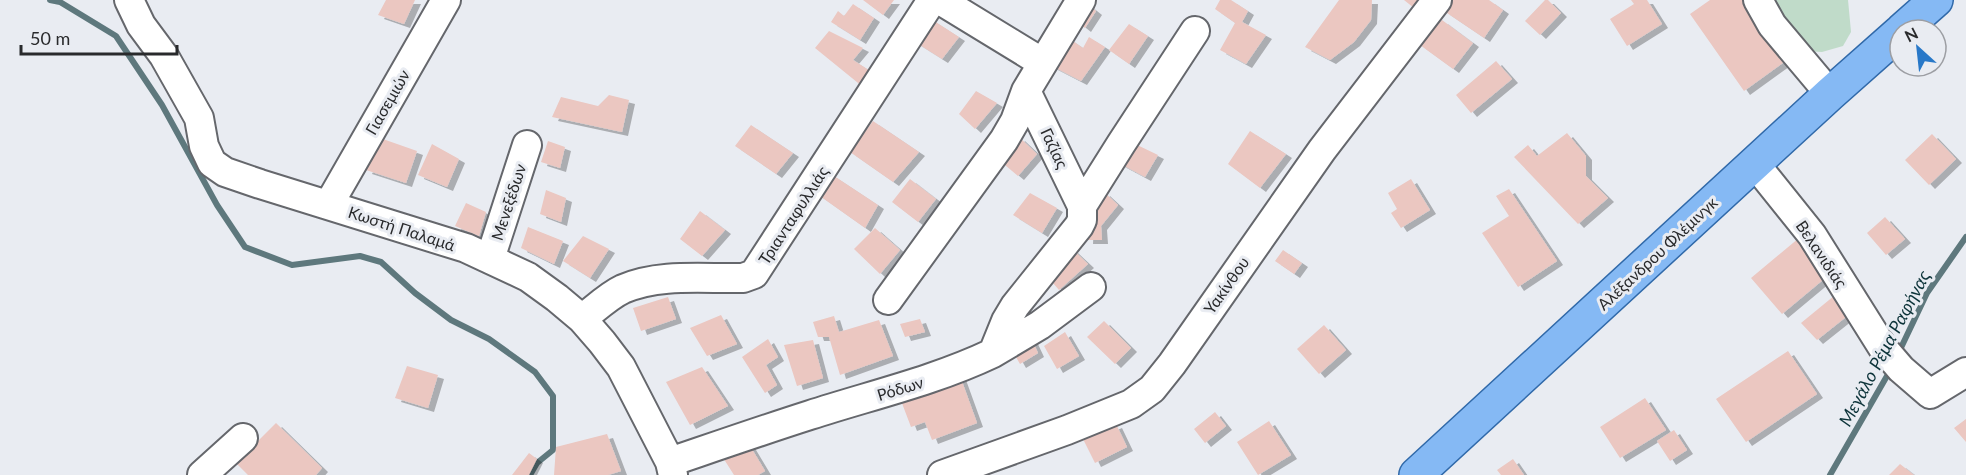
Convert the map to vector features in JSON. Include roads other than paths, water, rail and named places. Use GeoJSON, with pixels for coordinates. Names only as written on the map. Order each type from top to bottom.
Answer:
{"type":"FeatureCollection","features":[{"type":"Feature","properties":{"kind":"main road","name":"Αλέξανδρου Φλέμινγκ"},"geometry":{"type":"LineString","coordinates":[[1916,18],[1936,0]]}},
{"type":"Feature","properties":{"kind":"main road","name":"Αλέξανδρου Φλέμινγκ"},"geometry":{"type":"LineString","coordinates":[[1416,475],[1888,43]]}},
{"type":"Feature","properties":{"kind":"street","name":"Κωστή Παλαμά"},"geometry":{"type":"LineString","coordinates":[[129,0],[141,25],[164,56],[199,118],[204,146],[212,163],[225,172],[466,248],[528,277],[582,319],[621,367],[671,469]]}},
{"type":"Feature","properties":{"kind":"street","name":"Γιασεμιών"},"geometry":{"type":"LineString","coordinates":[[329,204],[446,0]]}},
{"type":"Feature","properties":{"kind":"street","name":"Τριανταφυλλιάς"},"geometry":{"type":"LineString","coordinates":[[582,319],[622,290],[642,282],[657,279],[743,278],[754,274],[932,0]]}},
{"type":"Feature","properties":{"kind":"street"},"geometry":{"type":"LineString","coordinates":[[940,0],[1043,63]]}},
{"type":"Feature","properties":{"kind":"street"},"geometry":{"type":"LineString","coordinates":[[888,300],[1004,140],[1015,121],[1026,91],[1081,0]]}},
{"type":"Feature","properties":{"kind":"street","name":"Υακίνθου"},"geometry":{"type":"LineString","coordinates":[[942,475],[1067,430],[1131,404],[1152,389],[1172,364],[1322,150],[1437,0]]}},
{"type":"Feature","properties":{"kind":"street"},"geometry":{"type":"LineString","coordinates":[[1758,0],[1772,25],[1830,94]]}},
{"type":"Feature","properties":{"kind":"street"},"geometry":{"type":"LineString","coordinates":[[993,353],[1015,306],[1072,236],[1082,220],[1082,206],[1195,31]]}},
{"type":"Feature","properties":{"kind":"street","name":"Γαζίας"},"geometry":{"type":"LineString","coordinates":[[1026,91],[1082,206]]}},
{"type":"Feature","properties":{"kind":"street","name":"Μενεξέδων"},"geometry":{"type":"LineString","coordinates":[[490,259],[527,145]]}},
{"type":"Feature","properties":{"kind":"street","name":"Βελανιδιάς"},"geometry":{"type":"LineString","coordinates":[[1755,164],[1812,235],[1892,358],[1930,394],[1966,372]]}},
{"type":"Feature","properties":{"kind":"street","name":"Ρόδων"},"geometry":{"type":"LineString","coordinates":[[671,469],[810,415],[962,368],[993,353],[1040,325],[1091,287]]}},
{"type":"Feature","properties":{"kind":"street"},"geometry":{"type":"LineString","coordinates":[[202,475],[243,438]]}},
{"type":"Feature","properties":{"kind":"waterway"},"geometry":{"type":"LineString","coordinates":[[50,0],[60,2],[116,36],[162,105],[217,205],[245,247],[292,265],[360,256],[381,262],[415,293],[451,320],[489,339],[535,372],[553,396],[553,450],[537,463],[530,475]]}},
{"type":"Feature","properties":{"kind":"waterway","name":"Μεγάλο Ρέμα Ραφήνας"},"geometry":{"type":"LineString","coordinates":[[1898,354],[1927,293],[1966,237]]}},
{"type":"Feature","properties":{"kind":"waterway","name":"Μεγάλο Ρέμα Ραφήνας"},"geometry":{"type":"LineString","coordinates":[[1830,475],[1891,369]]}}]}
